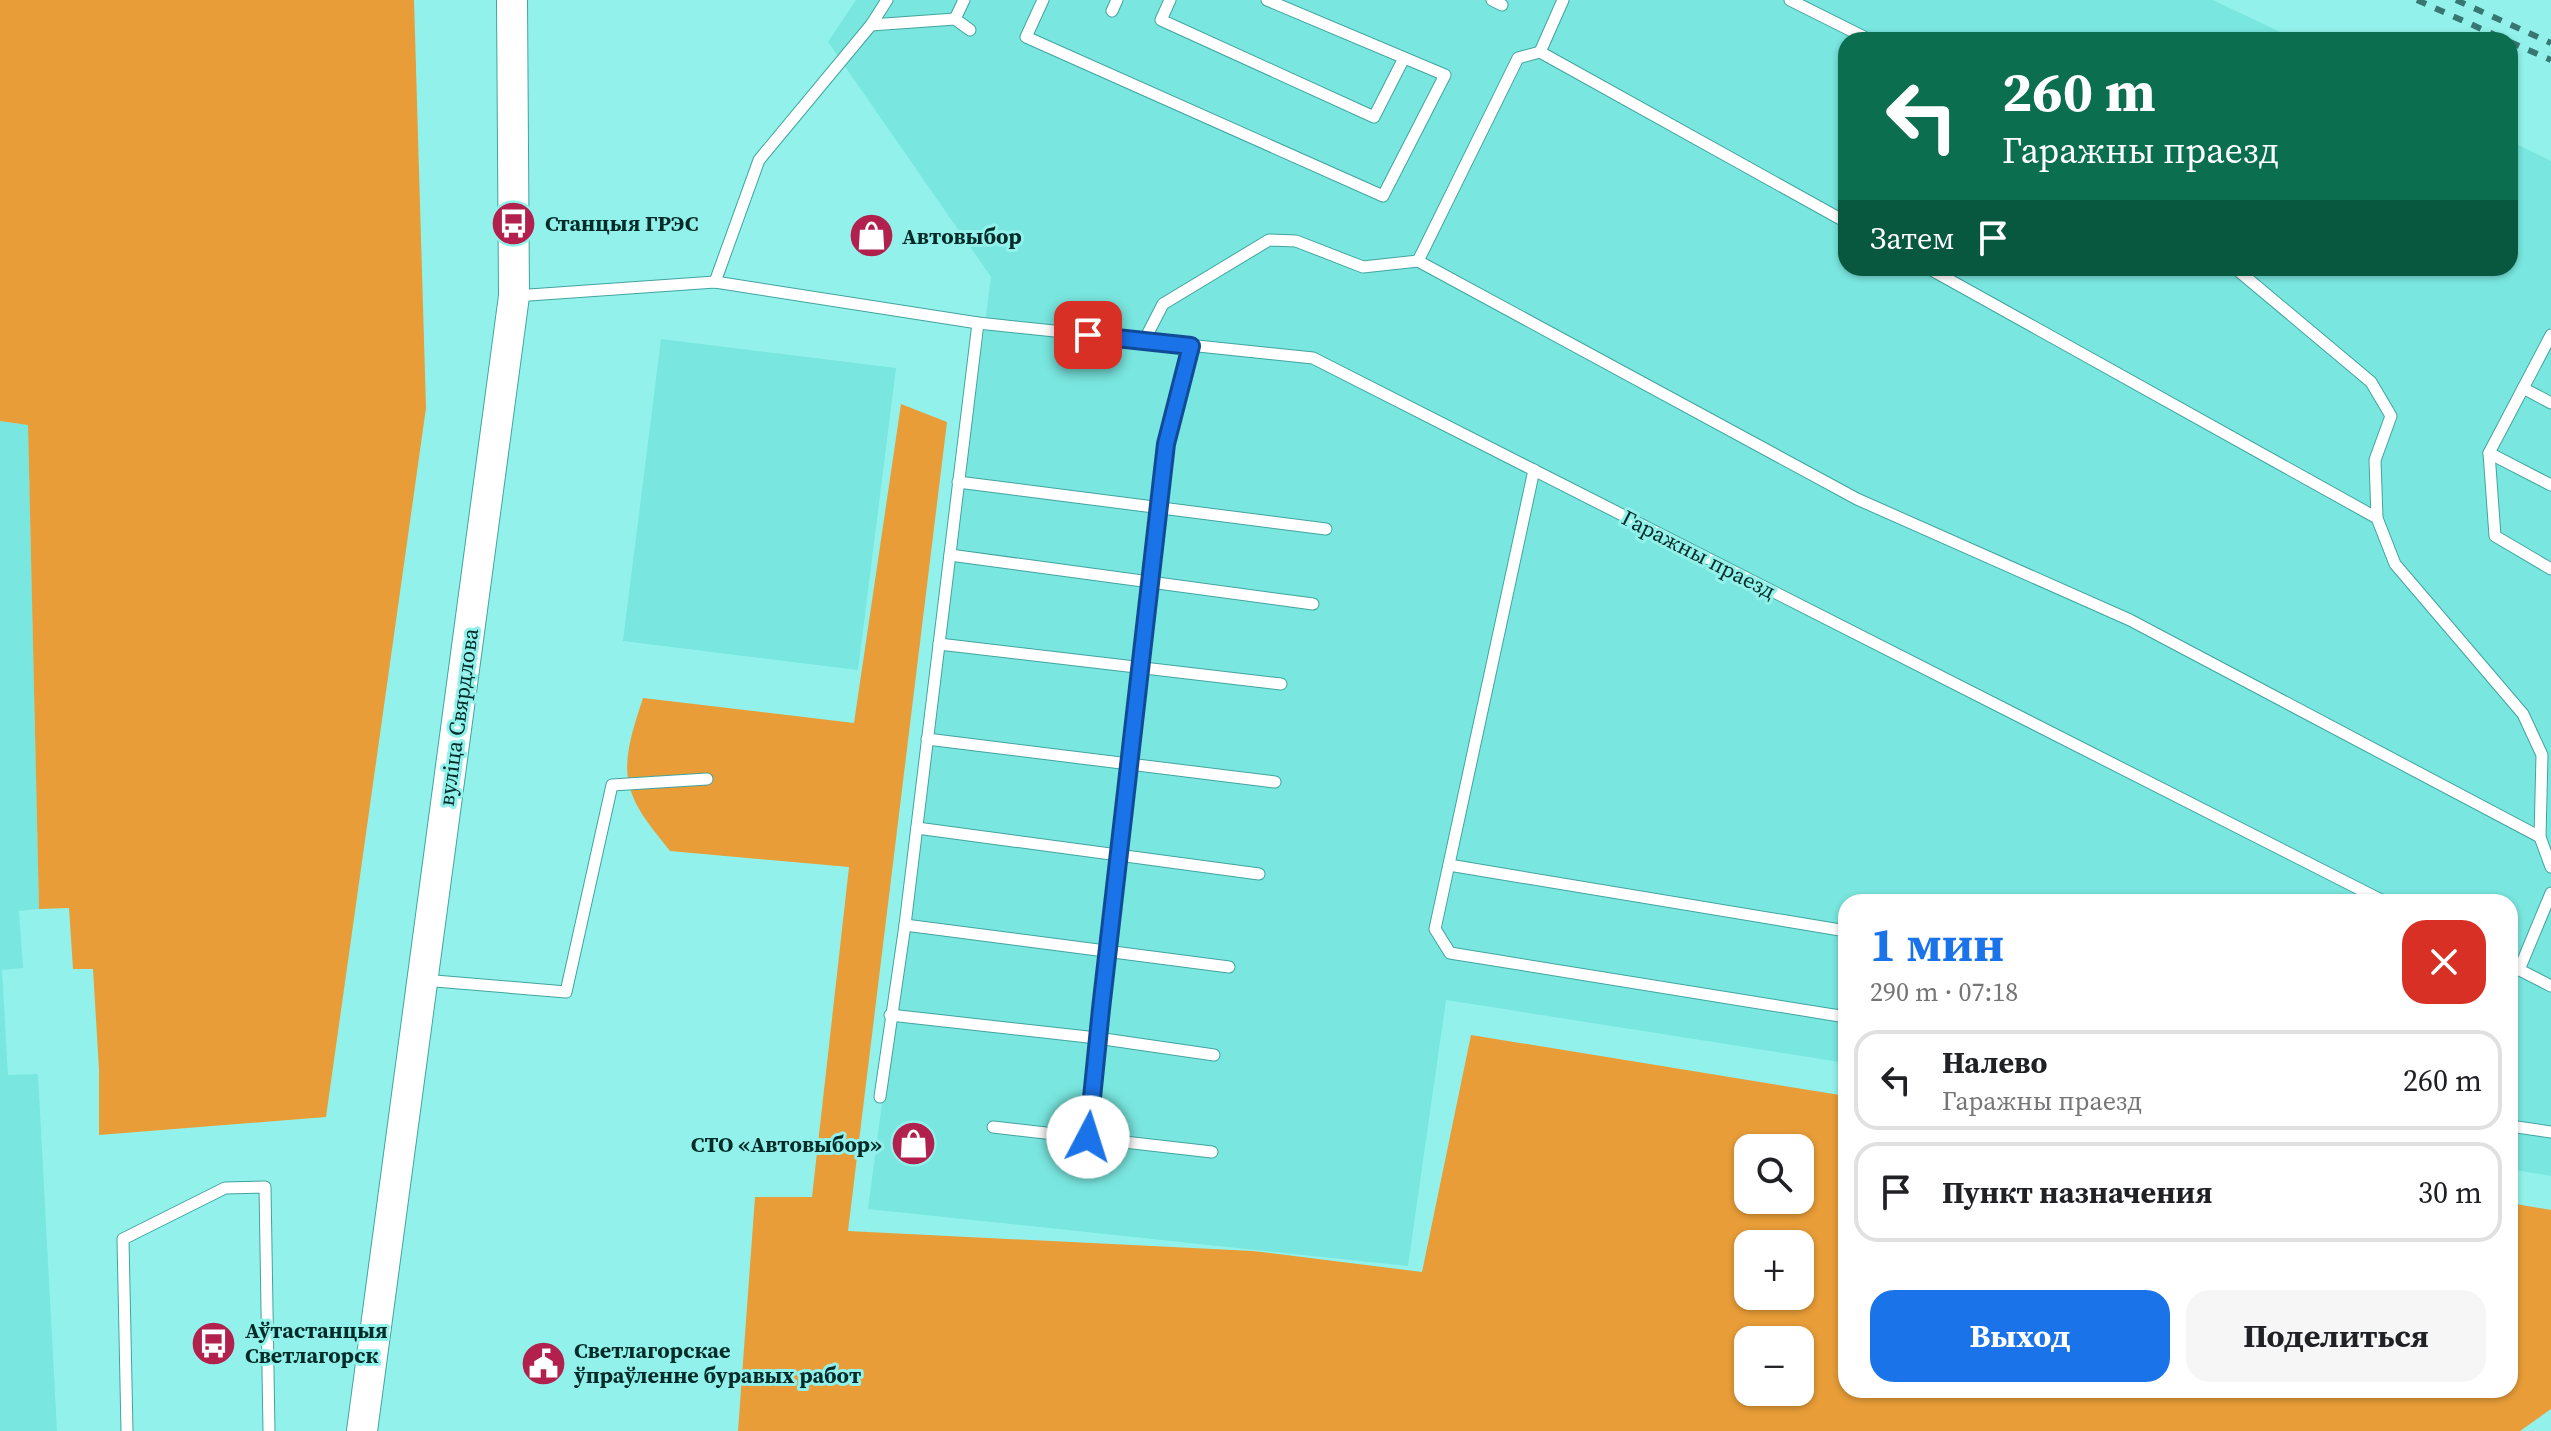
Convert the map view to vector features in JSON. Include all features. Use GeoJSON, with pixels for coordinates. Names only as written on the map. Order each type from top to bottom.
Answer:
{"type":"FeatureCollection","features":[{"type":"Feature","properties":{"kind":"main road","name":"вуліца Свярдлова"},"geometry":{"type":"LineString","coordinates":[[362,1431],[514,296],[512,0]]}},
{"type":"Feature","properties":{"kind":"lane"},"geometry":{"type":"LineString","coordinates":[[715,282],[759,160],[871,25],[887,0]]}},
{"type":"Feature","properties":{"kind":"lane"},"geometry":{"type":"LineString","coordinates":[[955,19],[964,0]]}},
{"type":"Feature","properties":{"kind":"lane"},"geometry":{"type":"LineString","coordinates":[[1043,0],[1026,37],[1383,196],[1445,75],[1267,0]]}},
{"type":"Feature","properties":{"kind":"lane"},"geometry":{"type":"LineString","coordinates":[[1170,0],[1161,20],[1374,117],[1404,58]]}},
{"type":"Feature","properties":{"kind":"lane"},"geometry":{"type":"LineString","coordinates":[[1540,52],[1563,0]]}},
{"type":"Feature","properties":{"kind":"lane"},"geometry":{"type":"LineString","coordinates":[[1790,0],[1854,32]]}},
{"type":"Feature","properties":{"kind":"lane"},"geometry":{"type":"LineString","coordinates":[[871,25],[955,19],[970,30]]}},
{"type":"Feature","properties":{"kind":"lane"},"geometry":{"type":"LineString","coordinates":[[1418,261],[1518,58],[1540,52],[1838,218]]}},
{"type":"Feature","properties":{"kind":"lane"},"geometry":{"type":"LineString","coordinates":[[1144,341],[1163,304],[1269,240],[1296,241],[1363,267],[1418,261],[1857,499],[2130,620],[2540,837]]}},
{"type":"Feature","properties":{"kind":"lane"},"geometry":{"type":"LineString","coordinates":[[1942,276],[2377,518]]}},
{"type":"Feature","properties":{"kind":"lane"},"geometry":{"type":"LineString","coordinates":[[2245,276],[2371,382],[2391,416],[2375,460],[2377,518],[2395,564],[2523,714],[2542,755],[2540,837],[2551,867]]}},
{"type":"Feature","properties":{"kind":"lane","name":"Гаражны праезд"},"geometry":{"type":"LineString","coordinates":[[514,296],[715,282],[978,323],[1313,358],[2369,894]]}},
{"type":"Feature","properties":{"kind":"lane"},"geometry":{"type":"LineString","coordinates":[[880,1097],[905,925],[978,323]]}},
{"type":"Feature","properties":{"kind":"lane"},"geometry":{"type":"LineString","coordinates":[[2551,335],[2489,453],[2495,536],[2551,569]]}},
{"type":"Feature","properties":{"kind":"lane"},"geometry":{"type":"LineString","coordinates":[[1088,1137],[1166,444],[1191,346]]}},
{"type":"Feature","properties":{"kind":"lane"},"geometry":{"type":"LineString","coordinates":[[2523,388],[2551,403]]}},
{"type":"Feature","properties":{"kind":"lane"},"geometry":{"type":"LineString","coordinates":[[2489,453],[2551,485]]}},
{"type":"Feature","properties":{"kind":"lane"},"geometry":{"type":"LineString","coordinates":[[1534,470],[1435,929],[1450,953],[1838,1016]]}},
{"type":"Feature","properties":{"kind":"lane"},"geometry":{"type":"LineString","coordinates":[[958,482],[1326,529]]}},
{"type":"Feature","properties":{"kind":"lane"},"geometry":{"type":"LineString","coordinates":[[950,555],[1313,604]]}},
{"type":"Feature","properties":{"kind":"lane"},"geometry":{"type":"LineString","coordinates":[[939,644],[1281,684]]}},
{"type":"Feature","properties":{"kind":"lane"},"geometry":{"type":"LineString","coordinates":[[927,739],[1275,782]]}},
{"type":"Feature","properties":{"kind":"lane"},"geometry":{"type":"LineString","coordinates":[[423,980],[566,992],[612,785],[707,779]]}},
{"type":"Feature","properties":{"kind":"lane"},"geometry":{"type":"LineString","coordinates":[[917,828],[1259,874]]}},
{"type":"Feature","properties":{"kind":"lane"},"geometry":{"type":"LineString","coordinates":[[1449,865],[1838,930]]}},
{"type":"Feature","properties":{"kind":"lane"},"geometry":{"type":"LineString","coordinates":[[2518,959],[2551,893]]}},
{"type":"Feature","properties":{"kind":"lane"},"geometry":{"type":"LineString","coordinates":[[905,925],[1229,967]]}},
{"type":"Feature","properties":{"kind":"lane"},"geometry":{"type":"LineString","coordinates":[[2518,969],[2551,986]]}},
{"type":"Feature","properties":{"kind":"lane"},"geometry":{"type":"LineString","coordinates":[[890,1015],[1097,1038],[1214,1055]]}},
{"type":"Feature","properties":{"kind":"lane"},"geometry":{"type":"LineString","coordinates":[[993,1127],[1212,1152]]}},
{"type":"Feature","properties":{"kind":"lane"},"geometry":{"type":"LineString","coordinates":[[2518,1127],[2551,1132]]}},
{"type":"Feature","properties":{"kind":"lane"},"geometry":{"type":"LineString","coordinates":[[127,1431],[123,1239],[225,1188],[265,1187],[269,1431]]}},
{"type":"Feature","properties":{"kind":"shaded area"},"geometry":{"type":"Polygon","coordinates":[[[0,0],[414,0],[426,408],[326,1117],[99,1135],[93,969],[73,969],[69,908],[39,909],[28,425],[0,421],[0,0]]]}},
{"type":"Feature","properties":{"kind":"shaded area"},"geometry":{"type":"Polygon","coordinates":[[[856,0],[2213,0],[2280,32],[1838,32],[1838,276],[2518,276],[2518,145],[2551,161],[2551,1176],[2518,1170],[2518,894],[1838,894],[1838,1062],[1446,1000],[1408,1266],[868,1209],[991,277],[828,42],[856,0]]]}},
{"type":"Feature","properties":{"kind":"shaded area"},"geometry":{"type":"Polygon","coordinates":[[[661,339],[896,368],[858,670],[623,641],[661,339]]]}},
{"type":"Feature","properties":{"kind":"shaded area"},"geometry":{"type":"Polygon","coordinates":[[[901,404],[947,422],[848,1231],[1253,1251],[1422,1272],[1471,1035],[1838,1095],[1838,1398],[2518,1398],[2518,1204],[2551,1210],[2551,1409],[2520,1431],[738,1431],[755,1197],[812,1197],[849,867],[670,851],[644,818],[630,789],[627,769],[643,698],[854,723],[901,404]]]}},
{"type":"Feature","properties":{"kind":"shaded area"},"geometry":{"type":"Polygon","coordinates":[[[0,421],[28,425],[39,909],[19,911],[23,968],[2,970],[8,1075],[38,1074],[57,1431],[0,1431],[0,421]]]}},
{"type":"Feature","properties":{"kind":"railway"},"geometry":{"type":"LineString","coordinates":[[2417,0],[2488,32]]}},
{"type":"Feature","properties":{"kind":"railway"},"geometry":{"type":"LineString","coordinates":[[2456,0],[2551,43]]}},
{"type":"Feature","properties":{"kind":"railway"},"geometry":{"type":"LineString","coordinates":[[2518,46],[2551,60]]}},
{"type":"Feature","properties":{"kind":"place","name":"Станцыя ГРЭС"},"geometry":{"type":"Point","coordinates":[514,223]}},
{"type":"Feature","properties":{"kind":"place","name":"Автовыбор"},"geometry":{"type":"Point","coordinates":[871,236]}},
{"type":"Feature","properties":{"kind":"place","name":"СТО «Автовыбор»"},"geometry":{"type":"Point","coordinates":[913,1144]}},
{"type":"Feature","properties":{"kind":"place","name":"Аўтастанцыя Светлагорск"},"geometry":{"type":"Point","coordinates":[214,1343]}},
{"type":"Feature","properties":{"kind":"place","name":"Светлагорскае ўпраўленне буравых работ"},"geometry":{"type":"Point","coordinates":[543,1363]}},
{"type":"Feature","properties":{"kind":"route"},"geometry":{"type":"LineString","coordinates":[[1088,335],[1191,346],[1166,444],[1088,1137]]}}]}
